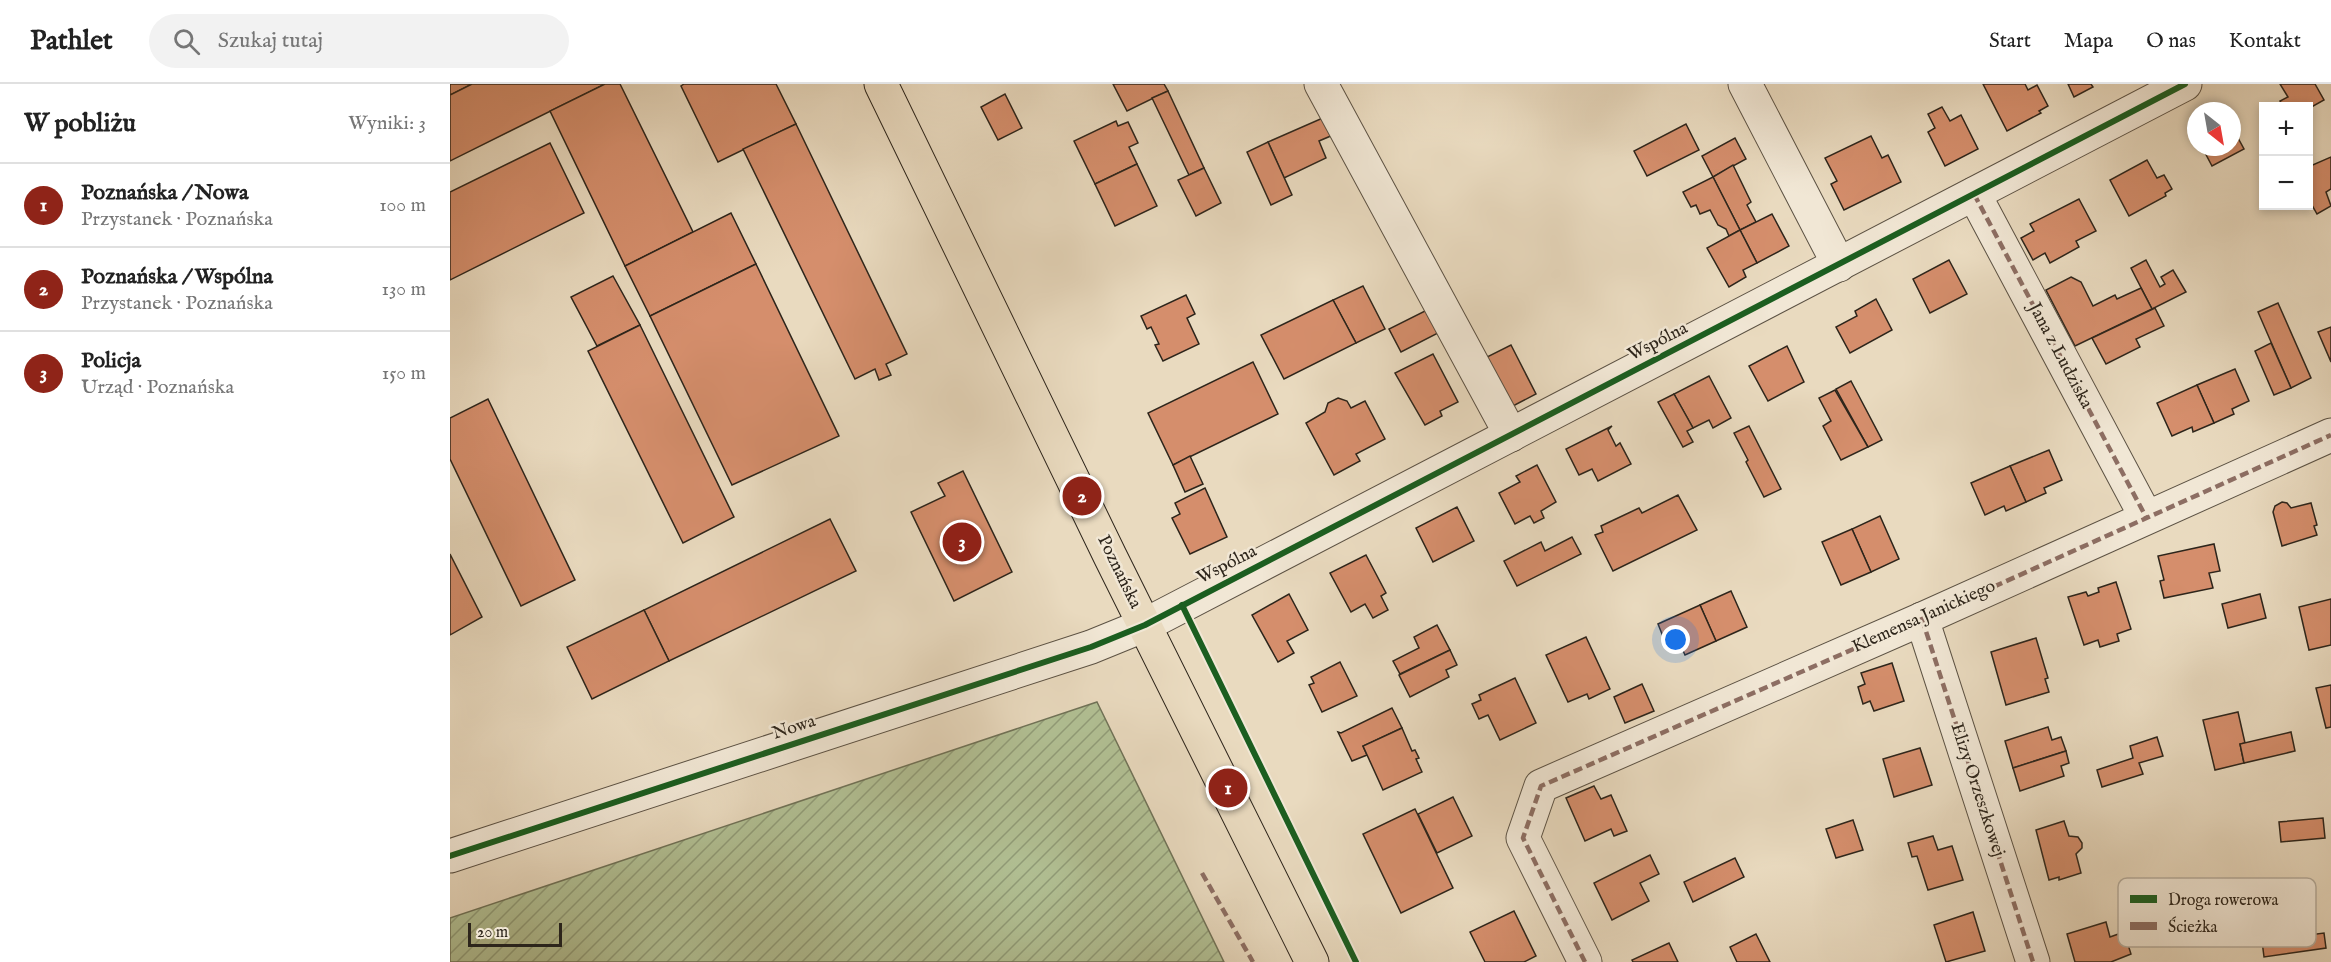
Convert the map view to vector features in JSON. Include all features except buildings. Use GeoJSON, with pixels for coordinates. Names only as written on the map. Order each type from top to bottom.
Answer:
{"type":"FeatureCollection","features":[{"type":"Feature","properties":{"kind":"main road","name":"Poznańska"},"geometry":{"type":"LineString","coordinates":[[881,84],[1312,962]]}},
{"type":"Feature","properties":{"kind":"street"},"geometry":{"type":"LineString","coordinates":[[1321,84],[1511,435]]}},
{"type":"Feature","properties":{"kind":"street"},"geometry":{"type":"LineString","coordinates":[[1745,84],[1839,265]]}},
{"type":"Feature","properties":{"kind":"street","name":"Wspólna"},"geometry":{"type":"LineString","coordinates":[[1145,625],[2185,84]]}},
{"type":"Feature","properties":{"kind":"street","name":"Jana z Ludziska"},"geometry":{"type":"LineString","coordinates":[[1974,194],[2146,518]]}},
{"type":"Feature","properties":{"kind":"street","name":"Klemensa Janickiego"},"geometry":{"type":"LineString","coordinates":[[1585,962],[1523,838],[1541,786],[1922,619],[2331,435]]}},
{"type":"Feature","properties":{"kind":"street","name":"Elizy Orzeszkowej"},"geometry":{"type":"LineString","coordinates":[[1922,619],[2033,962]]}},
{"type":"Feature","properties":{"kind":"street","name":"Nowa"},"geometry":{"type":"LineString","coordinates":[[450,856],[1091,647],[1145,625]]}},
{"type":"Feature","properties":{"kind":"green space"},"geometry":{"type":"Polygon","coordinates":[[[1097,702],[1224,962],[450,962],[450,918],[1097,702]]]}},
{"type":"Feature","properties":{"kind":"marked path"},"geometry":{"type":"LineString","coordinates":[[1974,194],[2146,517]]}},
{"type":"Feature","properties":{"kind":"marked path"},"geometry":{"type":"LineString","coordinates":[[1585,962],[1523,838],[1541,786],[1922,619],[2331,435]]}},
{"type":"Feature","properties":{"kind":"marked path"},"geometry":{"type":"LineString","coordinates":[[1922,619],[2033,962]]}},
{"type":"Feature","properties":{"kind":"marked path"},"geometry":{"type":"LineString","coordinates":[[1202,873],[1253,962]]}},
{"type":"Feature","properties":{"kind":"cycle path"},"geometry":{"type":"LineString","coordinates":[[450,856],[1091,647],[1145,625],[2185,84]]}},
{"type":"Feature","properties":{"kind":"cycle path"},"geometry":{"type":"LineString","coordinates":[[1182,605],[1356,962]]}},
{"type":"Feature","properties":{"kind":"place","name":"Poznańska / Wspólna"},"geometry":{"type":"Point","coordinates":[1082,496]}},
{"type":"Feature","properties":{"kind":"place","name":"Policja"},"geometry":{"type":"Point","coordinates":[962,542]}},
{"type":"Feature","properties":{"kind":"place","name":"Poznańska / Nowa"},"geometry":{"type":"Point","coordinates":[1228,788]}}]}
